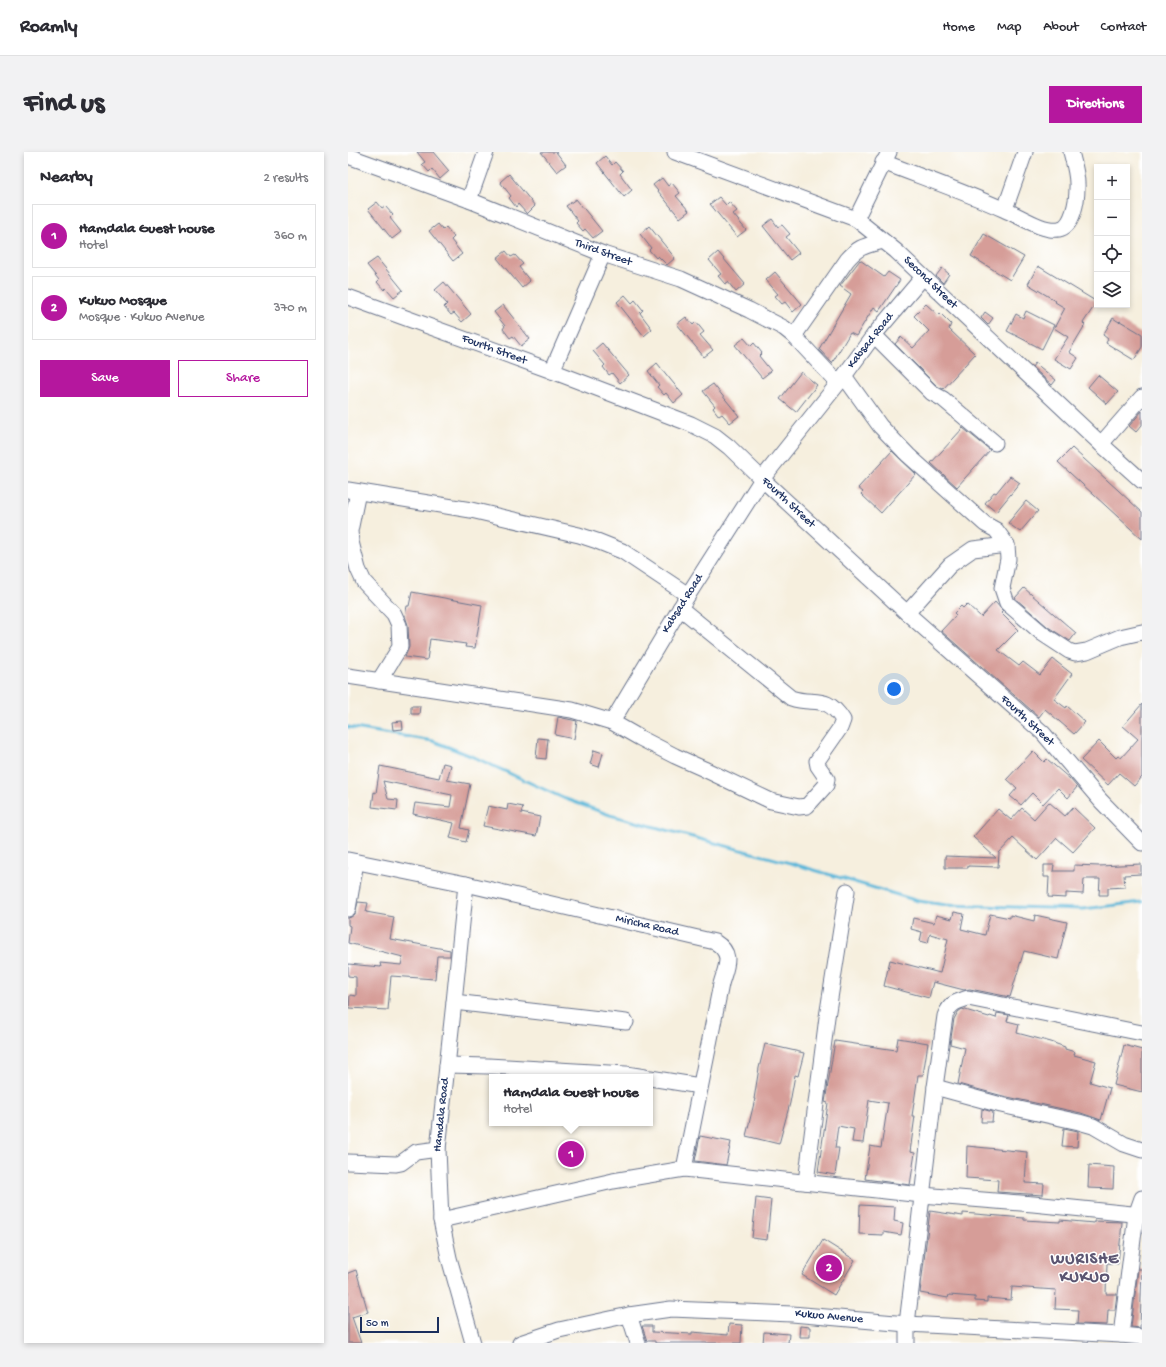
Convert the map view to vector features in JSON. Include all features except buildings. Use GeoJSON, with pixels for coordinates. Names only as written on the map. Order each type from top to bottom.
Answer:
{"type":"FeatureCollection","features":[{"type":"Feature","properties":{"kind":"street"},"geometry":{"type":"LineString","coordinates":[[469,200],[486,152]]}},
{"type":"Feature","properties":{"kind":"street","name":"Second Street"},"geometry":{"type":"LineString","coordinates":[[675,152],[856,219],[896,250],[1142,481]]}},
{"type":"Feature","properties":{"kind":"street"},"geometry":{"type":"LineString","coordinates":[[1005,209],[1025,152]]}},
{"type":"Feature","properties":{"kind":"street"},"geometry":{"type":"LineString","coordinates":[[856,219],[886,157],[1005,209],[1046,229],[1060,229],[1067,224],[1072,216],[1077,187],[1071,152]]}},
{"type":"Feature","properties":{"kind":"street","name":"Third Street"},"geometry":{"type":"LineString","coordinates":[[348,156],[469,200],[603,254],[681,279],[749,310],[784,328],[841,379],[880,426],[908,455],[985,524],[996,530],[1007,544]]}},
{"type":"Feature","properties":{"kind":"street"},"geometry":{"type":"LineString","coordinates":[[794,336],[847,260],[855,251],[862,247],[883,241]]}},
{"type":"Feature","properties":{"kind":"street"},"geometry":{"type":"LineString","coordinates":[[552,371],[603,254]]}},
{"type":"Feature","properties":{"kind":"street","name":"Kabsad Road"},"geometry":{"type":"LineString","coordinates":[[612,722],[684,602],[762,479],[874,335],[924,277]]}},
{"type":"Feature","properties":{"kind":"street","name":"Fourth Street"},"geometry":{"type":"LineString","coordinates":[[348,296],[691,424],[715,436],[729,447],[907,613],[1043,733],[1101,801],[1142,843]]}},
{"type":"Feature","properties":{"kind":"street"},"geometry":{"type":"LineString","coordinates":[[874,335],[932,393],[942,399],[995,443]]}},
{"type":"Feature","properties":{"kind":"street"},"geometry":{"type":"LineString","coordinates":[[1101,444],[1142,397]]}},
{"type":"Feature","properties":{"kind":"street"},"geometry":{"type":"LineString","coordinates":[[348,676],[379,681],[572,710],[612,722],[675,756],[771,801],[799,808],[807,806],[826,785],[827,779],[818,766],[818,761],[840,728],[842,720],[837,711],[829,704],[791,698],[684,602],[622,551],[579,535],[471,510],[353,491],[350,531],[351,542],[358,569],[364,582],[394,614],[399,625],[400,647],[379,681]]}},
{"type":"Feature","properties":{"kind":"street"},"geometry":{"type":"LineString","coordinates":[[907,613],[950,565],[973,549],[1007,544],[1008,559],[1002,588],[1006,603],[1043,634],[1069,651],[1075,653],[1087,651],[1120,637],[1142,632]]}},
{"type":"Feature","properties":{"kind":"street"},"geometry":{"type":"LineString","coordinates":[[348,909],[352,861]]}},
{"type":"Feature","properties":{"kind":"street","name":"Miricha Road"},"geometry":{"type":"LineString","coordinates":[[352,861],[466,884],[715,942],[723,947],[728,958],[721,984],[684,1169]]}},
{"type":"Feature","properties":{"kind":"street","name":"Hamdala Road"},"geometry":{"type":"LineString","coordinates":[[466,884],[438,1149],[441,1220],[449,1258],[473,1343]]}},
{"type":"Feature","properties":{"kind":"street"},"geometry":{"type":"LineString","coordinates":[[806,1182],[827,1017],[847,891]]}},
{"type":"Feature","properties":{"kind":"street"},"geometry":{"type":"LineString","coordinates":[[907,1343],[907,1324],[935,1087],[945,1016],[949,1007],[968,998],[1142,1033]]}},
{"type":"Feature","properties":{"kind":"street"},"geometry":{"type":"LineString","coordinates":[[454,1002],[626,1022]]}},
{"type":"Feature","properties":{"kind":"street"},"geometry":{"type":"LineString","coordinates":[[447,1065],[626,1074]]}},
{"type":"Feature","properties":{"kind":"street"},"geometry":{"type":"LineString","coordinates":[[653,1078],[700,1086]]}},
{"type":"Feature","properties":{"kind":"street"},"geometry":{"type":"LineString","coordinates":[[935,1087],[1001,1105],[1093,1126],[1124,1144],[1142,1150]]}},
{"type":"Feature","properties":{"kind":"street"},"geometry":{"type":"LineString","coordinates":[[348,1162],[396,1164],[401,1163],[416,1152],[438,1149]]}},
{"type":"Feature","properties":{"kind":"street"},"geometry":{"type":"LineString","coordinates":[[441,1220],[613,1181],[684,1169],[922,1195],[1033,1204],[1139,1215]]}},
{"type":"Feature","properties":{"kind":"street"},"geometry":{"type":"LineString","coordinates":[[1132,1338],[1139,1215],[1142,1198]]}},
{"type":"Feature","properties":{"kind":"street","name":"Kukuo Avenue"},"geometry":{"type":"LineString","coordinates":[[520,1343],[559,1330],[629,1315],[671,1309],[792,1314],[907,1324],[1132,1338]]}},
{"type":"Feature","properties":{"kind":"street"},"geometry":{"type":"LineString","coordinates":[[629,1315],[638,1343]]}},
{"type":"Feature","properties":{"kind":"waterway"},"geometry":{"type":"LineString","coordinates":[[348,727],[433,741],[476,758],[563,798],[610,815],[794,864],[918,901],[946,905],[1083,909],[1142,902]]}},
{"type":"Feature","properties":{"kind":"place","name":"Hamdala Guest house"},"geometry":{"type":"Point","coordinates":[571,1154]}},
{"type":"Feature","properties":{"kind":"place","name":"Kukuo Mosque"},"geometry":{"type":"Point","coordinates":[829,1268]}},
{"type":"Feature","properties":{"kind":"district","name":"WURISHE KUKUO"},"geometry":{"type":"Point","coordinates":[1085,1269]}}]}
